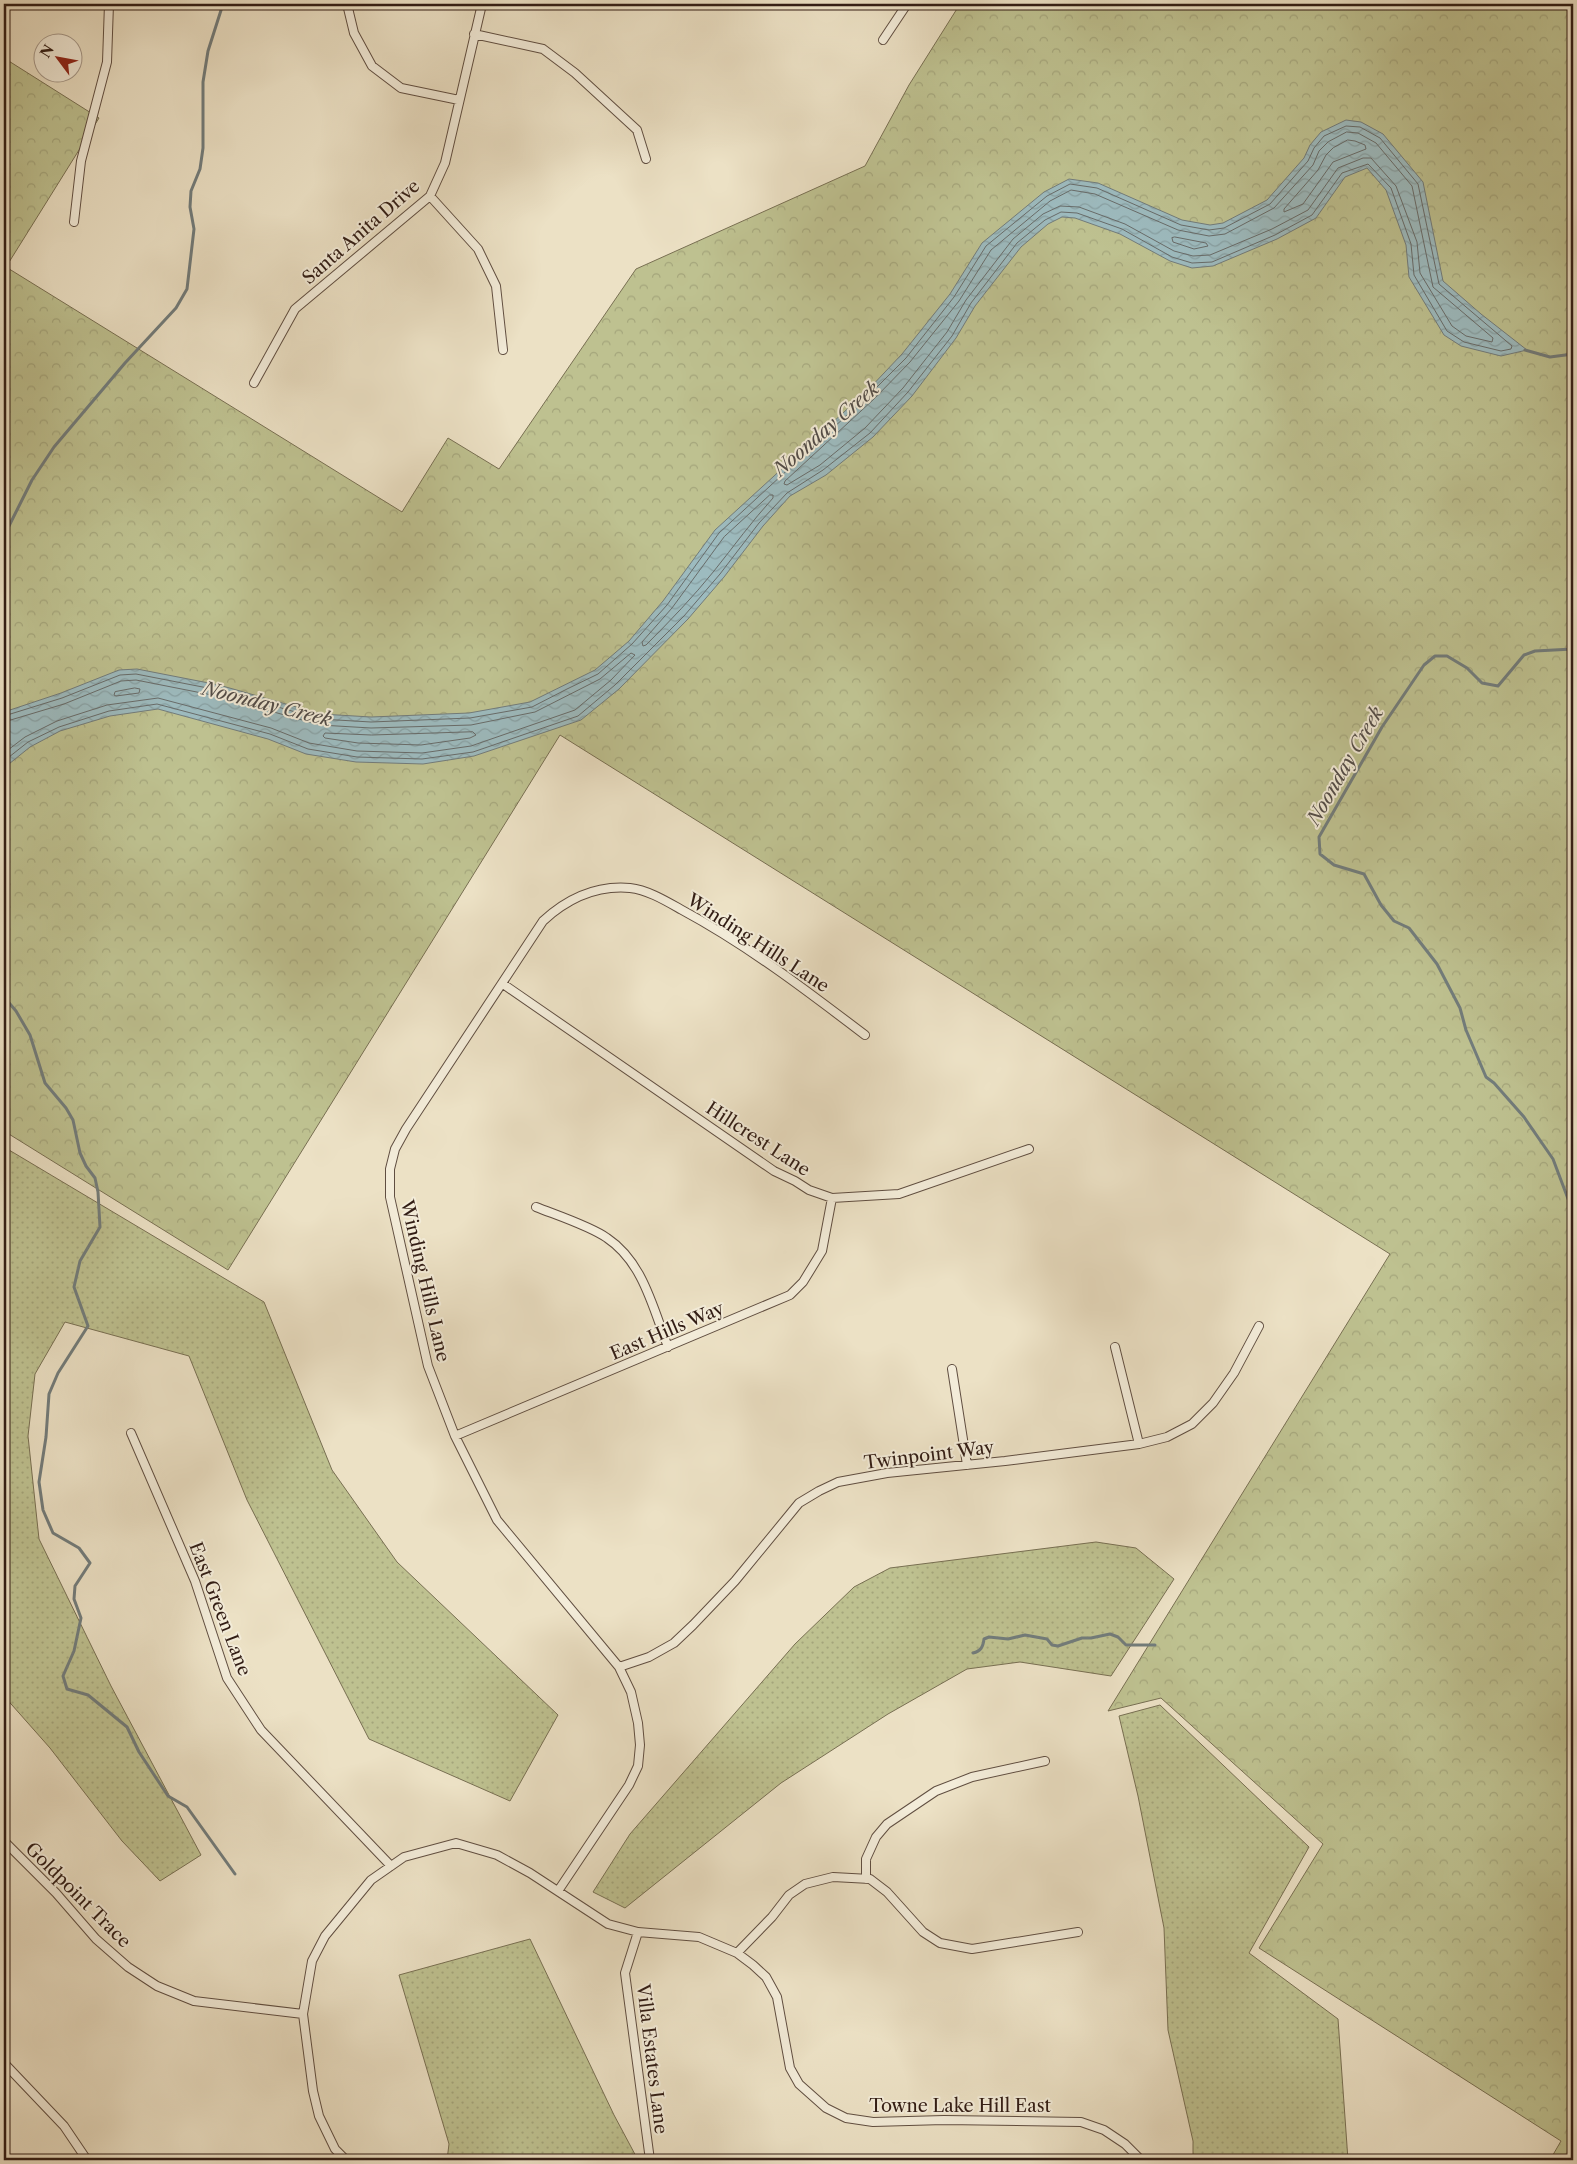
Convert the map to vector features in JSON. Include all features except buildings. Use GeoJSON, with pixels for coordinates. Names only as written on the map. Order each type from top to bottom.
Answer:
{"type":"FeatureCollection","features":[{"type":"Feature","properties":{"kind":"street"},"geometry":{"type":"LineString","coordinates":[[74,222],[81,161],[106,62],[109,4]]}},
{"type":"Feature","properties":{"kind":"street"},"geometry":{"type":"LineString","coordinates":[[347,4],[354,33],[372,66],[401,88],[459,100]]}},
{"type":"Feature","properties":{"kind":"street","name":"Santa Anita Drive"},"geometry":{"type":"LineString","coordinates":[[254,383],[295,310],[430,196],[446,163],[482,4]]}},
{"type":"Feature","properties":{"kind":"street"},"geometry":{"type":"LineString","coordinates":[[883,40],[907,4]]}},
{"type":"Feature","properties":{"kind":"street"},"geometry":{"type":"LineString","coordinates":[[474,34],[543,49],[576,73],[637,130],[646,159]]}},
{"type":"Feature","properties":{"kind":"street"},"geometry":{"type":"LineString","coordinates":[[430,196],[478,249],[496,286],[503,350]]}},
{"type":"Feature","properties":{"kind":"street","name":"Winding Hills Lane"},"geometry":{"type":"LineString","coordinates":[[558,1891],[629,1785],[638,1766],[640,1745],[632,1692],[619,1667],[497,1520],[455,1436],[428,1366],[394,1221],[390,1197],[390,1169],[395,1150],[406,1129],[543,921],[558,907],[588,893],[612,887],[632,888],[653,894],[709,924],[800,985],[865,1035]]}},
{"type":"Feature","properties":{"kind":"street","name":"Hillcrest Lane"},"geometry":{"type":"LineString","coordinates":[[503,984],[774,1171],[809,1190],[832,1198],[899,1194],[1029,1150]]}},
{"type":"Feature","properties":{"kind":"street","name":"East Hills Way"},"geometry":{"type":"LineString","coordinates":[[455,1436],[790,1295],[803,1282],[822,1251],[832,1198]]}},
{"type":"Feature","properties":{"kind":"street"},"geometry":{"type":"LineString","coordinates":[[536,1207],[606,1237],[618,1247],[638,1270],[668,1346]]}},
{"type":"Feature","properties":{"kind":"street","name":"Twinpoint Way"},"geometry":{"type":"LineString","coordinates":[[619,1667],[649,1657],[674,1643],[693,1626],[735,1581],[800,1503],[819,1492],[838,1482],[868,1476],[1139,1444],[1167,1437],[1192,1424],[1203,1415],[1234,1373],[1259,1326]]}},
{"type":"Feature","properties":{"kind":"street"},"geometry":{"type":"LineString","coordinates":[[1115,1347],[1139,1444]]}},
{"type":"Feature","properties":{"kind":"street"},"geometry":{"type":"LineString","coordinates":[[952,1369],[967,1465]]}},
{"type":"Feature","properties":{"kind":"street","name":"East Green Lane"},"geometry":{"type":"LineString","coordinates":[[131,1433],[195,1581],[227,1678],[261,1730],[391,1866]]}},
{"type":"Feature","properties":{"kind":"street"},"geometry":{"type":"LineString","coordinates":[[866,1879],[866,1859],[876,1837],[888,1824],[936,1791],[972,1777],[1045,1760]]}},
{"type":"Feature","properties":{"kind":"street","name":"Goldpoint Trace"},"geometry":{"type":"LineString","coordinates":[[4,1841],[56,1892],[96,1939],[128,1967],[157,1986],[194,2001],[303,2014]]}},
{"type":"Feature","properties":{"kind":"street","name":"Towne Lake Hill East"},"geometry":{"type":"LineString","coordinates":[[346,2160],[335,2149],[318,2116],[307,2052],[303,2014],[312,1961],[325,1936],[371,1880],[404,1857],[456,1843],[497,1855],[558,1891],[608,1924],[638,1932],[699,1937],[737,1953],[766,1978],[777,1997],[790,2068],[798,2084],[826,2108],[846,2118],[873,2122],[944,2120],[1081,2122],[1104,2130],[1125,2144],[1141,2160]]}},
{"type":"Feature","properties":{"kind":"street"},"geometry":{"type":"LineString","coordinates":[[737,1953],[772,1917],[789,1895],[805,1884],[833,1877],[870,1880],[887,1892],[923,1932],[940,1943],[972,1949],[1078,1932]]}},
{"type":"Feature","properties":{"kind":"street","name":"Villa Estates Lane"},"geometry":{"type":"LineString","coordinates":[[638,1932],[625,1973],[650,2160]]}},
{"type":"Feature","properties":{"kind":"street"},"geometry":{"type":"LineString","coordinates":[[4,2063],[64,2126],[87,2160]]}},
{"type":"Feature","properties":{"kind":"green space"},"geometry":{"type":"Polygon","coordinates":[[[960,4],[1573,4],[1573,2160],[1550,2160],[1561,2141],[1259,1948],[1323,1844],[1161,1698],[1108,1711],[1390,1254],[560,735],[228,1270],[4,1131],[4,58],[32,76],[32,82],[42,82],[99,118],[6,267],[402,512],[448,438],[499,469],[636,269],[865,166],[909,85],[960,4]]]}},
{"type":"Feature","properties":{"kind":"green space"},"geometry":{"type":"Polygon","coordinates":[[[4,1147],[264,1302],[332,1470],[397,1562],[558,1715],[510,1801],[369,1739],[247,1500],[189,1356],[65,1322],[35,1374],[28,1436],[39,1539],[111,1686],[201,1855],[160,1881],[122,1841],[50,1748],[4,1696],[4,1147]]]}},
{"type":"Feature","properties":{"kind":"green space"},"geometry":{"type":"Polygon","coordinates":[[[1096,1542],[1136,1548],[1174,1579],[1111,1676],[1020,1662],[967,1669],[888,1714],[781,1783],[625,1908],[593,1892],[630,1834],[795,1644],[854,1587],[890,1568],[1096,1542]]]}},
{"type":"Feature","properties":{"kind":"green space"},"geometry":{"type":"Polygon","coordinates":[[[1160,1705],[1309,1847],[1249,1953],[1338,2019],[1348,2160],[1193,2160],[1193,2141],[1168,2030],[1164,1928],[1138,1796],[1119,1716],[1160,1705]]]}},
{"type":"Feature","properties":{"kind":"green space"},"geometry":{"type":"Polygon","coordinates":[[[530,1939],[614,2115],[638,2160],[447,2160],[449,2144],[399,1975],[530,1939]]]}},
{"type":"Feature","properties":{"kind":"water"},"geometry":{"type":"Polygon","coordinates":[[[1346,120],[1361,122],[1383,134],[1423,182],[1443,281],[1527,350],[1501,356],[1461,346],[1444,335],[1409,277],[1406,245],[1386,190],[1367,168],[1345,177],[1316,218],[1277,239],[1213,266],[1192,268],[1170,261],[1120,234],[1075,218],[1062,217],[1048,224],[1021,247],[975,306],[956,338],[912,396],[873,437],[826,475],[790,496],[763,526],[724,577],[688,619],[619,689],[581,720],[474,756],[423,764],[356,762],[306,754],[268,739],[158,709],[110,716],[60,731],[30,747],[4,768],[4,712],[61,693],[119,670],[137,669],[219,685],[321,714],[371,717],[469,713],[530,702],[595,670],[629,641],[663,601],[715,530],[867,391],[902,354],[950,294],[982,243],[1044,192],[1069,179],[1098,183],[1182,220],[1210,225],[1223,223],[1267,200],[1304,158],[1310,145],[1321,132],[1346,120]]]}},
{"type":"Feature","properties":{"kind":"waterway"},"geometry":{"type":"LineString","coordinates":[[4,536],[32,480],[54,447],[125,363],[176,308],[187,289],[194,229],[190,207],[191,191],[200,169],[203,148],[203,82],[208,51],[223,4]]}},
{"type":"Feature","properties":{"kind":"waterway","name":"Noonday Creek"},"geometry":{"type":"LineString","coordinates":[[1525,350],[1550,357],[1573,354]]}},
{"type":"Feature","properties":{"kind":"waterway","name":"Noonday Creek"},"geometry":{"type":"LineString","coordinates":[[1573,649],[1535,651],[1524,655],[1498,686],[1482,683],[1467,668],[1447,656],[1435,656],[1424,665],[1382,727],[1319,837],[1320,854],[1334,865],[1364,874],[1381,905],[1394,921],[1409,928],[1437,964],[1460,1008],[1466,1030],[1486,1077],[1494,1083],[1524,1117],[1553,1159],[1573,1212]]}},
{"type":"Feature","properties":{"kind":"waterway"},"geometry":{"type":"LineString","coordinates":[[4,997],[16,1011],[30,1035],[45,1083],[66,1108],[73,1120],[80,1153],[86,1166],[95,1178],[98,1192],[100,1227],[80,1261],[74,1287],[88,1326],[58,1373],[49,1394],[46,1437],[39,1482],[43,1510],[53,1533],[79,1548],[90,1563],[75,1586],[74,1599],[81,1618],[74,1651],[63,1676],[67,1689],[88,1695],[127,1727],[139,1752],[168,1796],[187,1807],[235,1874]]}},
{"type":"Feature","properties":{"kind":"waterway"},"geometry":{"type":"LineString","coordinates":[[973,1653],[980,1650],[984,1639],[989,1637],[1008,1639],[1025,1635],[1047,1639],[1052,1645],[1058,1646],[1082,1638],[1110,1634],[1118,1637],[1126,1645],[1155,1645]]}}]}
